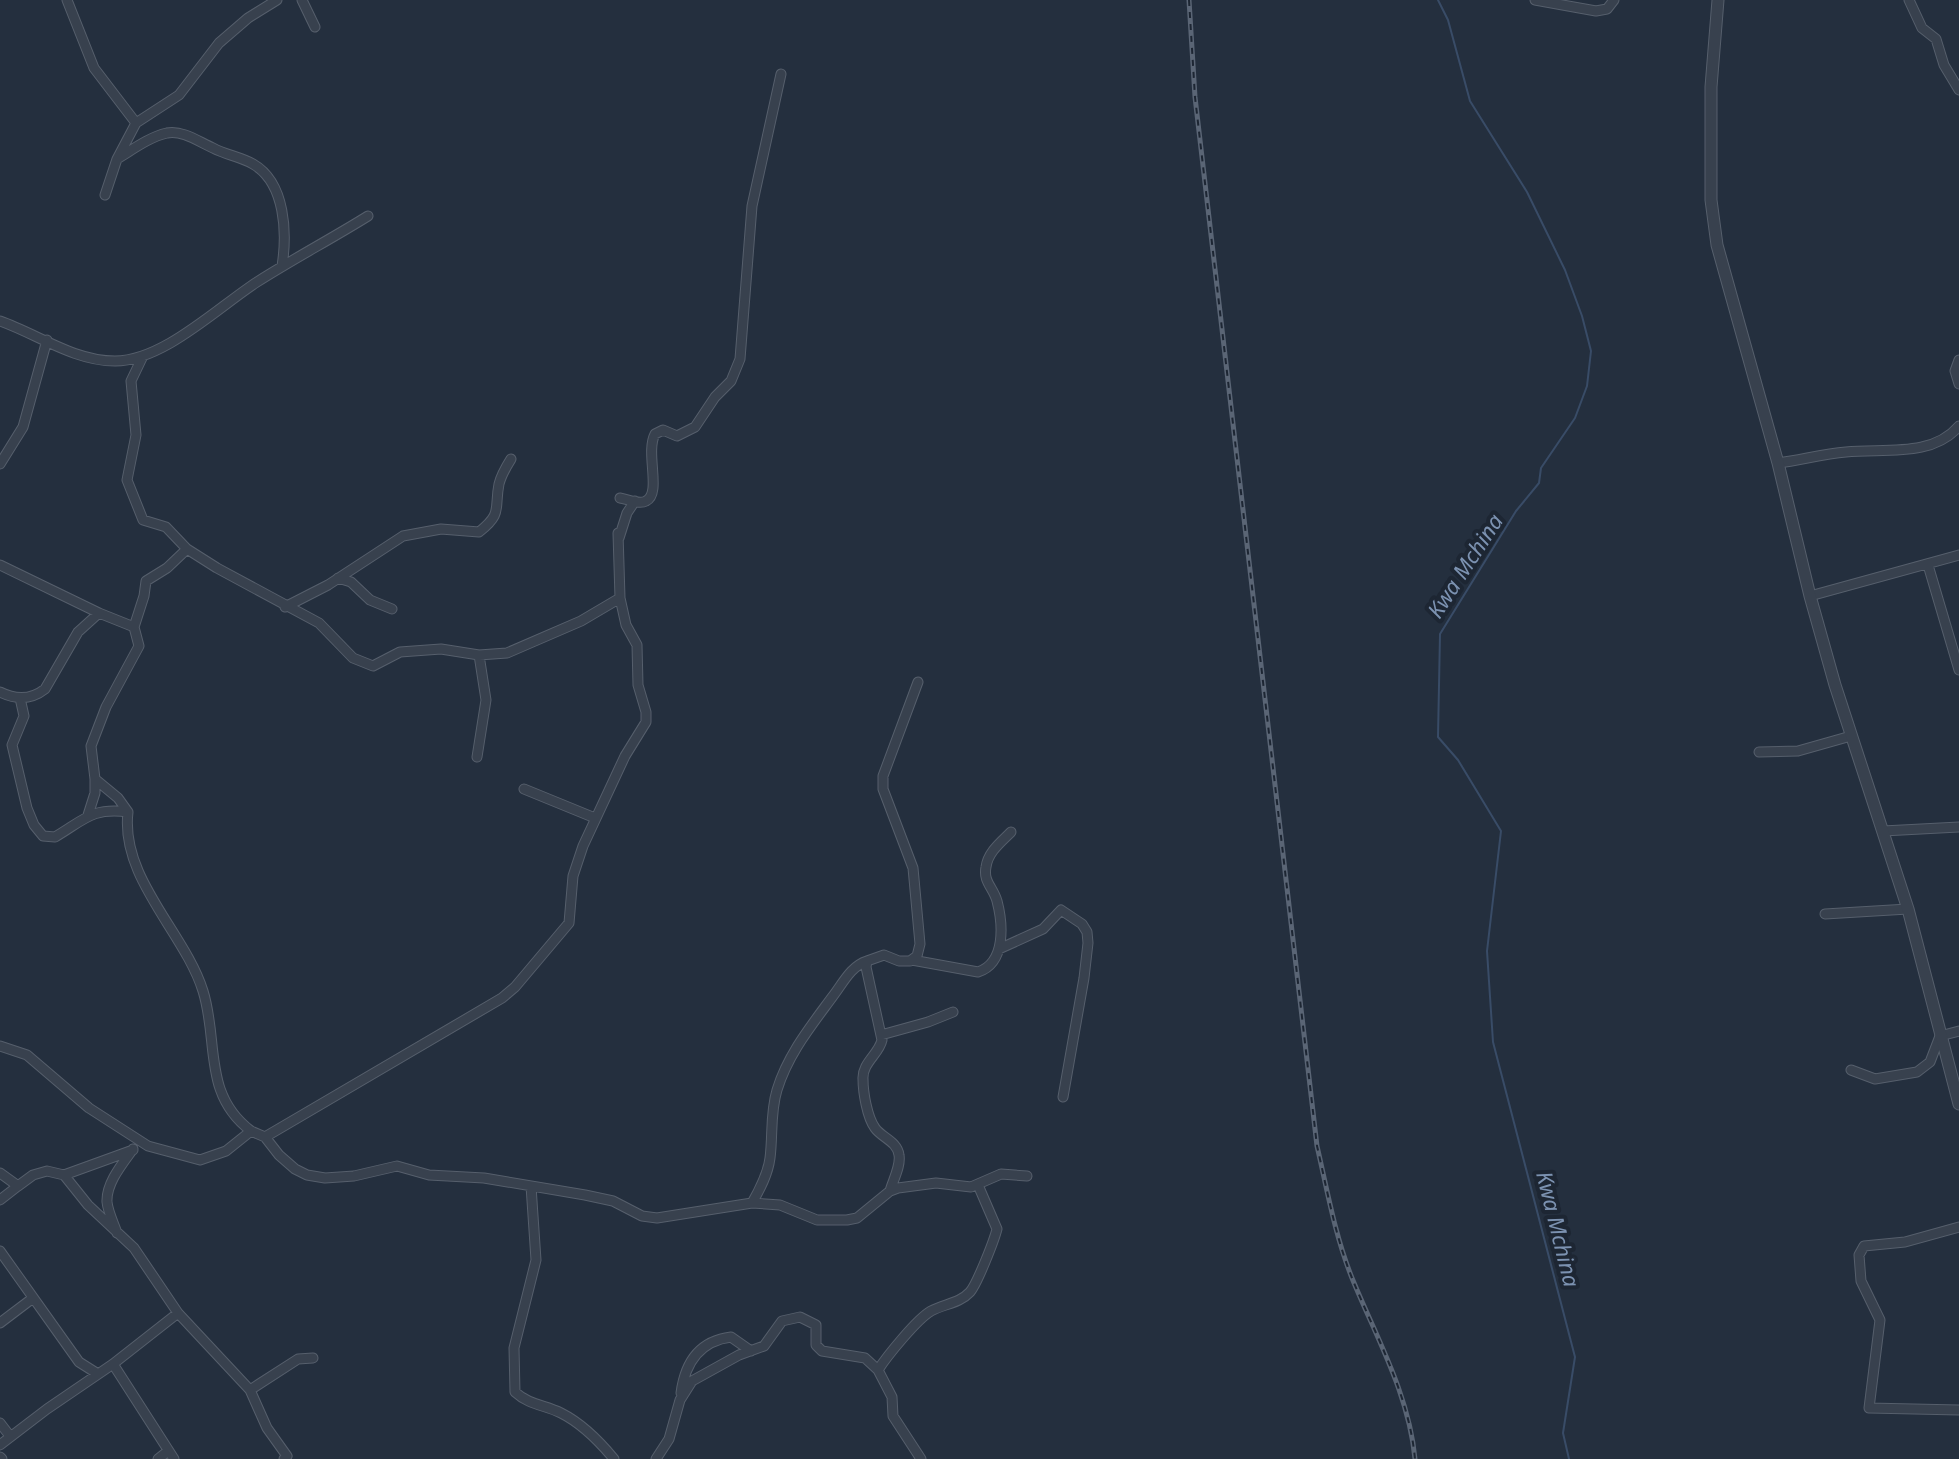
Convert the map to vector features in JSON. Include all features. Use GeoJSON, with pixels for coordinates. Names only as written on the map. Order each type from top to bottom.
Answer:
{"type":"FeatureCollection","features":[{"type":"Feature","properties":{"kind":"street"},"geometry":{"type":"LineString","coordinates":[[67,0],[94,68],[136,123]]}},
{"type":"Feature","properties":{"kind":"street"},"geometry":{"type":"LineString","coordinates":[[105,195],[117,159],[136,123],[179,95],[219,43],[248,18],[277,0]]}},
{"type":"Feature","properties":{"kind":"street"},"geometry":{"type":"LineString","coordinates":[[302,0],[315,27]]}},
{"type":"Feature","properties":{"kind":"street"},"geometry":{"type":"LineString","coordinates":[[1535,0],[1596,11],[1607,9],[1614,0]]}},
{"type":"Feature","properties":{"kind":"street"},"geometry":{"type":"LineString","coordinates":[[1718,0],[1711,87],[1711,200],[1717,245],[1778,463],[1810,596],[1851,736],[1908,909],[1959,1104]]}},
{"type":"Feature","properties":{"kind":"street"},"geometry":{"type":"LineString","coordinates":[[1909,0],[1922,28],[1936,39],[1944,65],[1959,90]]}},
{"type":"Feature","properties":{"kind":"street"},"geometry":{"type":"LineString","coordinates":[[620,498],[645,501],[653,490],[651,447],[655,434],[663,430],[677,436],[695,427],[736,370],[741,349],[752,206],[781,74]]}},
{"type":"Feature","properties":{"kind":"street"},"geometry":{"type":"LineString","coordinates":[[117,159],[155,138],[172,133],[189,137],[254,165],[268,180],[282,207],[286,234],[282,266]]}},
{"type":"Feature","properties":{"kind":"street"},"geometry":{"type":"LineString","coordinates":[[0,321],[64,349],[96,359],[115,361],[142,358],[191,331],[282,266],[368,216]]}},
{"type":"Feature","properties":{"kind":"street"},"geometry":{"type":"LineString","coordinates":[[0,464],[23,427],[47,340]]}},
{"type":"Feature","properties":{"kind":"street"},"geometry":{"type":"LineString","coordinates":[[142,358],[131,381],[136,435],[127,480],[143,520],[167,528],[187,549],[285,607],[319,623],[346,653],[359,662],[373,666],[400,652],[441,649],[479,655],[507,653],[581,621],[620,598]]}},
{"type":"Feature","properties":{"kind":"street"},"geometry":{"type":"LineString","coordinates":[[1959,360],[1955,371],[1959,384]]}},
{"type":"Feature","properties":{"kind":"street"},"geometry":{"type":"LineString","coordinates":[[1778,463],[1845,452],[1914,449],[1944,439],[1959,426]]}},
{"type":"Feature","properties":{"kind":"street"},"geometry":{"type":"LineString","coordinates":[[1944,439],[1958,442]]}},
{"type":"Feature","properties":{"kind":"street"},"geometry":{"type":"LineString","coordinates":[[285,607],[409,534],[441,529],[479,532],[493,519],[499,506],[499,485],[511,459]]}},
{"type":"Feature","properties":{"kind":"street"},"geometry":{"type":"LineString","coordinates":[[265,1137],[502,998],[569,923],[573,876],[595,818],[625,756],[646,722],[638,685],[638,652],[621,612],[620,598],[618,535],[635,501]]}},
{"type":"Feature","properties":{"kind":"street"},"geometry":{"type":"LineString","coordinates":[[88,815],[95,793],[91,746],[106,707],[139,646],[134,627],[146,581],[167,568],[187,549]]}},
{"type":"Feature","properties":{"kind":"street"},"geometry":{"type":"LineString","coordinates":[[1810,596],[1959,555]]}},
{"type":"Feature","properties":{"kind":"street"},"geometry":{"type":"LineString","coordinates":[[0,565],[134,627]]}},
{"type":"Feature","properties":{"kind":"street"},"geometry":{"type":"LineString","coordinates":[[1928,565],[1959,670]]}},
{"type":"Feature","properties":{"kind":"street"},"geometry":{"type":"LineString","coordinates":[[338,578],[351,582],[370,600],[392,609]]}},
{"type":"Feature","properties":{"kind":"street"},"geometry":{"type":"LineString","coordinates":[[0,692],[20,698],[45,689],[78,632],[99,613]]}},
{"type":"Feature","properties":{"kind":"street"},"geometry":{"type":"LineString","coordinates":[[477,757],[486,700],[479,655]]}},
{"type":"Feature","properties":{"kind":"street"},"geometry":{"type":"LineString","coordinates":[[912,960],[918,954],[920,944],[913,868],[887,803],[883,776],[918,682]]}},
{"type":"Feature","properties":{"kind":"street"},"geometry":{"type":"LineString","coordinates":[[20,698],[24,716],[12,745],[27,808],[43,836],[55,837],[88,815],[108,809],[128,812]]}},
{"type":"Feature","properties":{"kind":"street"},"geometry":{"type":"LineString","coordinates":[[1759,752],[1798,751],[1851,736]]}},
{"type":"Feature","properties":{"kind":"street"},"geometry":{"type":"LineString","coordinates":[[95,779],[118,798],[128,812],[126,828],[137,865],[155,906],[203,989],[215,1079],[225,1103],[238,1121],[265,1137],[279,1155],[307,1175],[354,1176],[397,1166],[429,1175],[484,1178],[613,1201],[642,1216],[657,1218],[752,1203],[780,1205],[817,1220],[857,1218],[890,1191],[936,1183],[961,1187],[978,1185],[1001,1174],[1027,1176]]}},
{"type":"Feature","properties":{"kind":"street"},"geometry":{"type":"LineString","coordinates":[[524,789],[595,818]]}},
{"type":"Feature","properties":{"kind":"street"},"geometry":{"type":"LineString","coordinates":[[1883,831],[1959,827]]}},
{"type":"Feature","properties":{"kind":"street"},"geometry":{"type":"LineString","coordinates":[[752,1203],[770,1159],[770,1121],[777,1091],[790,1058],[808,1027],[854,968],[884,955],[899,961],[912,960],[978,972],[991,964],[1001,938],[997,904],[985,880],[986,867],[990,855],[1011,832]]}},
{"type":"Feature","properties":{"kind":"street"},"geometry":{"type":"LineString","coordinates":[[1825,914],[1908,909]]}},
{"type":"Feature","properties":{"kind":"street"},"geometry":{"type":"LineString","coordinates":[[999,949],[1046,927],[1061,910],[1078,919],[1087,932],[1086,970],[1063,1097]]}},
{"type":"Feature","properties":{"kind":"street"},"geometry":{"type":"LineString","coordinates":[[867,961],[870,992],[881,1035],[880,1047],[862,1077],[875,1128],[899,1152],[890,1191]]}},
{"type":"Feature","properties":{"kind":"street"},"geometry":{"type":"LineString","coordinates":[[881,1035],[953,1012]]}},
{"type":"Feature","properties":{"kind":"street"},"geometry":{"type":"LineString","coordinates":[[1940,1036],[1959,1031]]}},
{"type":"Feature","properties":{"kind":"street"},"geometry":{"type":"LineString","coordinates":[[1851,1070],[1877,1080],[1917,1072],[1930,1062],[1940,1036]]}},
{"type":"Feature","properties":{"kind":"street"},"geometry":{"type":"LineString","coordinates":[[0,1046],[27,1055],[89,1108],[148,1146],[200,1160],[226,1151],[251,1131]]}},
{"type":"Feature","properties":{"kind":"street"},"geometry":{"type":"LineString","coordinates":[[0,1200],[33,1175],[47,1171],[64,1175],[148,1146]]}},
{"type":"Feature","properties":{"kind":"street"},"geometry":{"type":"LineString","coordinates":[[117,1234],[107,1202],[109,1191],[133,1149]]}},
{"type":"Feature","properties":{"kind":"street"},"geometry":{"type":"LineString","coordinates":[[0,1173],[18,1186]]}},
{"type":"Feature","properties":{"kind":"street"},"geometry":{"type":"LineString","coordinates":[[64,1175],[88,1205],[146,1262],[178,1313],[250,1390],[267,1428],[287,1458]]}},
{"type":"Feature","properties":{"kind":"street"},"geometry":{"type":"LineString","coordinates":[[878,1370],[891,1350],[922,1316],[960,1300],[973,1288],[997,1229],[978,1185]]}},
{"type":"Feature","properties":{"kind":"street"},"geometry":{"type":"LineString","coordinates":[[531,1186],[536,1260],[514,1348],[515,1392],[525,1401],[574,1420],[614,1459]]}},
{"type":"Feature","properties":{"kind":"street"},"geometry":{"type":"LineString","coordinates":[[1959,1227],[1905,1242],[1864,1246],[1859,1255],[1861,1281],[1880,1320],[1869,1408],[1959,1410]]}},
{"type":"Feature","properties":{"kind":"street"},"geometry":{"type":"LineString","coordinates":[[0,1251],[79,1362],[98,1374]]}},
{"type":"Feature","properties":{"kind":"street"},"geometry":{"type":"LineString","coordinates":[[0,1323],[33,1298]]}},
{"type":"Feature","properties":{"kind":"street"},"geometry":{"type":"LineString","coordinates":[[0,1445],[178,1313]]}},
{"type":"Feature","properties":{"kind":"street"},"geometry":{"type":"LineString","coordinates":[[680,1400],[692,1381],[739,1355],[764,1346],[782,1321],[800,1317],[816,1325],[816,1345],[822,1351],[865,1358],[878,1370],[892,1397],[893,1416],[921,1459]]}},
{"type":"Feature","properties":{"kind":"street"},"geometry":{"type":"LineString","coordinates":[[656,1459],[669,1439],[690,1359],[716,1340],[731,1337],[751,1351]]}},
{"type":"Feature","properties":{"kind":"street"},"geometry":{"type":"LineString","coordinates":[[250,1390],[298,1359],[313,1358]]}},
{"type":"Feature","properties":{"kind":"street"},"geometry":{"type":"LineString","coordinates":[[113,1364],[171,1455],[158,1459]]}},
{"type":"Feature","properties":{"kind":"street"},"geometry":{"type":"LineString","coordinates":[[0,1423],[10,1436]]}},
{"type":"Feature","properties":{"kind":"waterway","name":"Kwa Mchina"},"geometry":{"type":"LineString","coordinates":[[1438,0],[1448,20],[1470,101],[1527,192],[1565,270],[1591,351],[1587,386],[1575,418],[1541,468],[1539,483],[1516,511],[1440,634],[1438,737],[1458,760],[1501,831],[1487,951],[1493,1042],[1575,1357],[1563,1433],[1569,1459]]}},
{"type":"Feature","properties":{"kind":"railway"},"geometry":{"type":"LineString","coordinates":[[1189,0],[1195,97],[1317,1146],[1341,1246],[1399,1389],[1412,1435],[1415,1459]]}}]}
